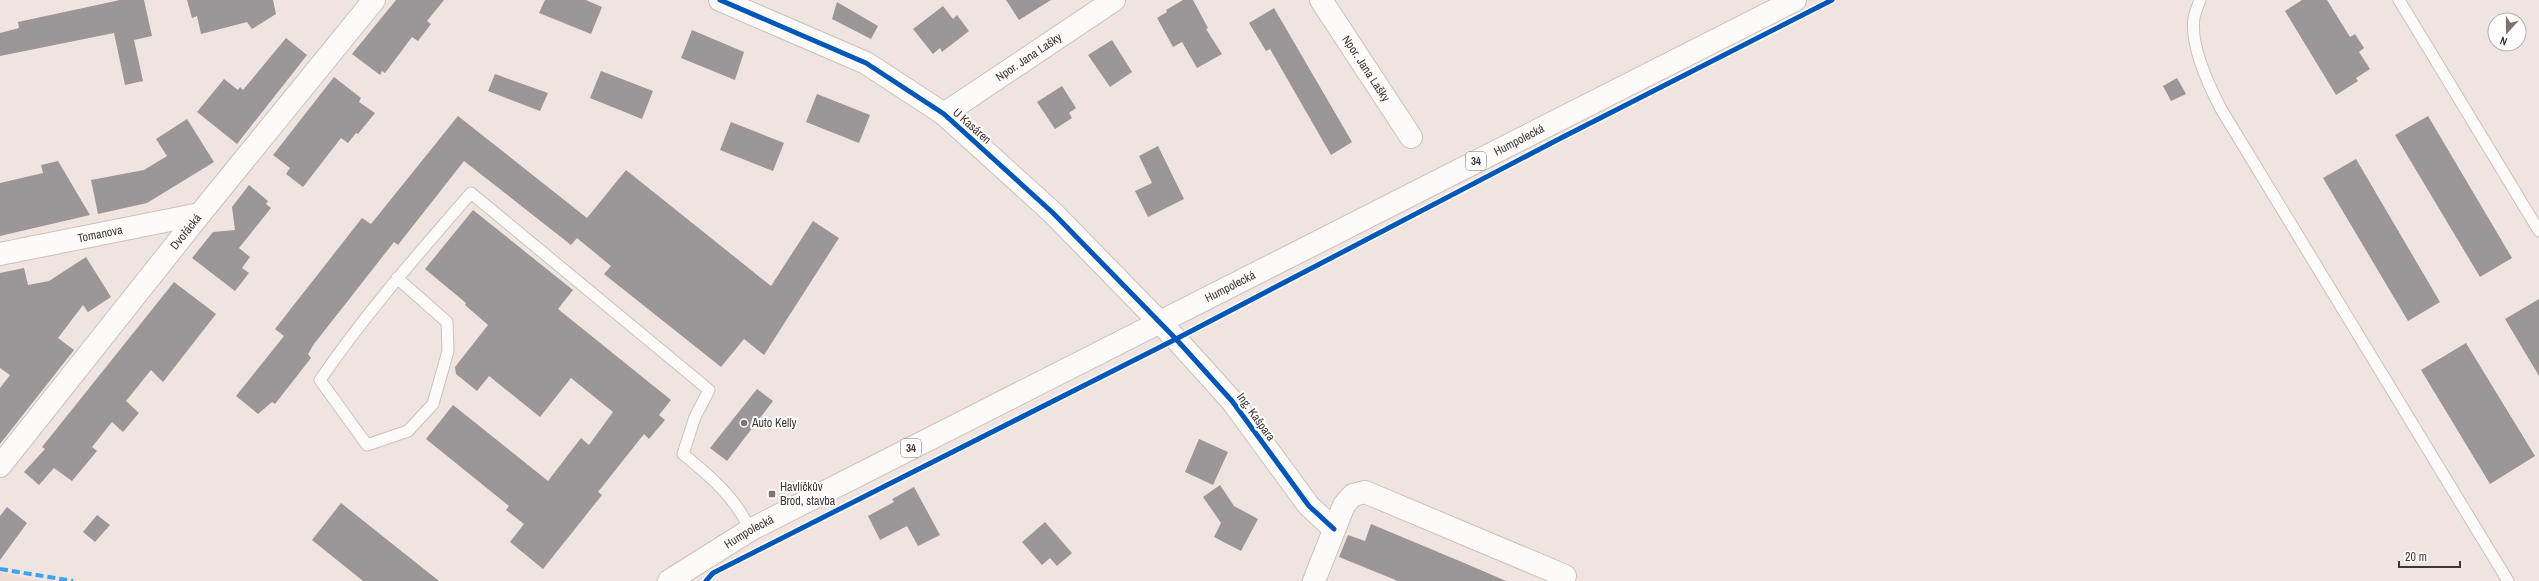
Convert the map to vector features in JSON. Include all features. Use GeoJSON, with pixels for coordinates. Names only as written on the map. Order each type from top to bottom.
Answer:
{"type":"FeatureCollection","features":[{"type":"Feature","properties":{"kind":"street","name":"Dvořácká"},"geometry":{"type":"LineString","coordinates":[[0,466],[200,214],[374,0]]}},
{"type":"Feature","properties":{"kind":"street","name":"Npor. Jana Lašky"},"geometry":{"type":"LineString","coordinates":[[944,114],[1114,0]]}},
{"type":"Feature","properties":{"kind":"street","name":"Npor. Jana Lašky"},"geometry":{"type":"LineString","coordinates":[[1321,0],[1411,137]]}},
{"type":"Feature","properties":{"kind":"street","name":"Humpolecká"},"geometry":{"type":"LineString","coordinates":[[669,581],[750,530],[1158,321],[1795,0]]}},
{"type":"Feature","properties":{"kind":"street","name":"U Kasáren"},"geometry":{"type":"LineString","coordinates":[[728,1],[866,63],[944,114],[1053,213],[1158,321]]}},
{"type":"Feature","properties":{"kind":"street","name":"Tomanova"},"geometry":{"type":"LineString","coordinates":[[0,254],[200,214]]}},
{"type":"Feature","properties":{"kind":"street","name":"Ing. Kašpara"},"geometry":{"type":"LineString","coordinates":[[1158,321],[1226,394],[1305,502],[1334,529]]}},
{"type":"Feature","properties":{"kind":"street"},"geometry":{"type":"LineString","coordinates":[[1314,581],[1340,512],[1348,499],[1358,492],[1365,492],[1565,576]]}},
{"type":"Feature","properties":{"kind":"lane"},"geometry":{"type":"LineString","coordinates":[[2200,0],[2194,18],[2203,74],[2221,110],[2508,581]]}},
{"type":"Feature","properties":{"kind":"lane"},"geometry":{"type":"LineString","coordinates":[[2399,0],[2539,231]]}},
{"type":"Feature","properties":{"kind":"lane"},"geometry":{"type":"LineString","coordinates":[[397,278],[447,322],[448,351],[433,404],[408,431],[367,445],[320,380],[351,334],[397,278],[471,193],[708,390],[695,417],[683,454],[709,474],[733,500],[750,530]]}},
{"type":"Feature","properties":{"kind":"shaded area"},"geometry":{"type":"Polygon","coordinates":[[[1,573],[41,581],[0,581],[1,573]]]}},
{"type":"Feature","properties":{"kind":"building"},"geometry":{"type":"Polygon","coordinates":[[[120,0],[144,0],[152,36],[134,40],[143,81],[125,85],[114,33],[0,56],[0,33],[19,28],[18,22],[120,0]]]}},
{"type":"Feature","properties":{"kind":"building"},"geometry":{"type":"Polygon","coordinates":[[[187,0],[273,0],[276,14],[252,29],[247,22],[201,34],[197,16],[192,18],[187,0]]]}},
{"type":"Feature","properties":{"kind":"building"},"geometry":{"type":"Polygon","coordinates":[[[396,0],[444,0],[427,21],[431,24],[418,41],[412,37],[385,73],[382,71],[380,75],[352,54],[396,0]]]}},
{"type":"Feature","properties":{"kind":"building"},"geometry":{"type":"Polygon","coordinates":[[[545,0],[586,0],[602,7],[591,34],[539,13],[545,0]]]}},
{"type":"Feature","properties":{"kind":"building"},"geometry":{"type":"Polygon","coordinates":[[[1006,0],[1051,0],[1019,20],[1006,0]]]}},
{"type":"Feature","properties":{"kind":"building"},"geometry":{"type":"Polygon","coordinates":[[[1183,0],[1193,0],[1208,28],[1206,29],[1222,54],[1197,68],[1182,42],[1173,47],[1157,18],[1167,12],[1166,10],[1183,0]]]}},
{"type":"Feature","properties":{"kind":"building"},"geometry":{"type":"Polygon","coordinates":[[[2302,0],[2327,0],[2350,37],[2355,34],[2364,48],[2359,52],[2370,69],[2356,78],[2358,81],[2336,95],[2285,11],[2302,0]]]}},
{"type":"Feature","properties":{"kind":"building"},"geometry":{"type":"Polygon","coordinates":[[[837,2],[878,26],[871,39],[832,19],[837,2]]]}},
{"type":"Feature","properties":{"kind":"building"},"geometry":{"type":"Polygon","coordinates":[[[943,6],[953,19],[957,15],[969,31],[942,52],[940,48],[933,54],[913,29],[943,6]]]}},
{"type":"Feature","properties":{"kind":"building"},"geometry":{"type":"Polygon","coordinates":[[[1274,8],[1352,142],[1331,155],[1270,49],[1266,51],[1249,23],[1274,8]]]}},
{"type":"Feature","properties":{"kind":"building"},"geometry":{"type":"Polygon","coordinates":[[[692,30],[744,52],[735,80],[681,58],[692,30]]]}},
{"type":"Feature","properties":{"kind":"building"},"geometry":{"type":"Polygon","coordinates":[[[286,38],[307,55],[237,144],[197,112],[224,79],[238,90],[240,87],[243,90],[286,38]]]}},
{"type":"Feature","properties":{"kind":"building"},"geometry":{"type":"Polygon","coordinates":[[[1112,40],[1132,72],[1110,87],[1088,55],[1112,40]]]}},
{"type":"Feature","properties":{"kind":"building"},"geometry":{"type":"Polygon","coordinates":[[[601,71],[653,91],[642,119],[590,98],[601,71]]]}},
{"type":"Feature","properties":{"kind":"building"},"geometry":{"type":"Polygon","coordinates":[[[495,74],[548,93],[540,111],[488,91],[495,74]]]}},
{"type":"Feature","properties":{"kind":"building"},"geometry":{"type":"Polygon","coordinates":[[[334,77],[361,98],[359,102],[375,113],[358,134],[356,133],[348,143],[341,138],[303,187],[286,174],[290,168],[273,155],[334,77]]]}},
{"type":"Feature","properties":{"kind":"building"},"geometry":{"type":"Polygon","coordinates":[[[2177,78],[2186,94],[2171,101],[2163,86],[2177,78]]]}},
{"type":"Feature","properties":{"kind":"building"},"geometry":{"type":"Polygon","coordinates":[[[1062,86],[1076,108],[1069,113],[1072,118],[1055,129],[1037,102],[1062,86]]]}},
{"type":"Feature","properties":{"kind":"building"},"geometry":{"type":"Polygon","coordinates":[[[817,94],[870,115],[859,143],[806,122],[817,94]]]}},
{"type":"Feature","properties":{"kind":"building"},"geometry":{"type":"Polygon","coordinates":[[[458,116],[587,218],[626,170],[771,286],[813,221],[839,238],[764,355],[744,339],[721,367],[604,274],[611,266],[577,238],[571,245],[464,161],[398,245],[394,242],[314,344],[308,354],[311,358],[275,404],[272,402],[258,414],[236,396],[284,336],[275,329],[362,218],[371,224],[458,116]]]}},
{"type":"Feature","properties":{"kind":"building"},"geometry":{"type":"Polygon","coordinates":[[[2428,116],[2512,258],[2480,277],[2395,135],[2428,116]]]}},
{"type":"Feature","properties":{"kind":"building"},"geometry":{"type":"Polygon","coordinates":[[[187,119],[214,162],[147,203],[98,214],[91,180],[144,170],[167,156],[156,139],[187,119]]]}},
{"type":"Feature","properties":{"kind":"building"},"geometry":{"type":"Polygon","coordinates":[[[731,122],[784,143],[773,171],[720,150],[731,122]]]}},
{"type":"Feature","properties":{"kind":"building"},"geometry":{"type":"Polygon","coordinates":[[[1158,146],[1184,199],[1148,217],[1135,191],[1152,183],[1139,156],[1158,146]]]}},
{"type":"Feature","properties":{"kind":"building"},"geometry":{"type":"Polygon","coordinates":[[[2356,159],[2440,302],[2408,321],[2323,178],[2356,159]]]}},
{"type":"Feature","properties":{"kind":"building"},"geometry":{"type":"Polygon","coordinates":[[[58,161],[90,215],[0,236],[0,183],[43,173],[41,165],[58,161]]]}},
{"type":"Feature","properties":{"kind":"building"},"geometry":{"type":"Polygon","coordinates":[[[249,185],[268,201],[266,204],[271,208],[239,248],[250,257],[242,268],[249,273],[235,291],[192,258],[213,232],[235,230],[232,207],[249,185]]]}},
{"type":"Feature","properties":{"kind":"building"},"geometry":{"type":"Polygon","coordinates":[[[473,210],[573,290],[558,309],[671,400],[659,415],[665,420],[649,439],[644,434],[598,492],[602,495],[543,569],[510,542],[524,524],[506,510],[509,506],[426,439],[453,405],[548,481],[581,438],[589,445],[613,412],[571,378],[540,417],[489,376],[477,391],[456,374],[455,367],[488,325],[465,305],[466,303],[425,269],[473,210]]]}},
{"type":"Feature","properties":{"kind":"building"},"geometry":{"type":"Polygon","coordinates":[[[86,257],[111,297],[88,312],[83,305],[58,338],[74,350],[0,444],[0,388],[10,375],[0,368],[0,273],[24,268],[28,285],[49,281],[86,257]]]}},
{"type":"Feature","properties":{"kind":"building"},"geometry":{"type":"Polygon","coordinates":[[[174,282],[216,314],[163,382],[151,370],[126,401],[139,413],[123,432],[112,422],[92,447],[97,451],[72,481],[54,468],[39,485],[24,472],[45,449],[42,447],[174,282]]]}},
{"type":"Feature","properties":{"kind":"building"},"geometry":{"type":"Polygon","coordinates":[[[2539,299],[2539,376],[2505,319],[2539,299]]]}},
{"type":"Feature","properties":{"kind":"building"},"geometry":{"type":"Polygon","coordinates":[[[2466,343],[2535,456],[2490,484],[2421,370],[2466,343]]]}},
{"type":"Feature","properties":{"kind":"building"},"geometry":{"type":"Polygon","coordinates":[[[757,389],[773,401],[727,461],[710,448],[757,389]]]}},
{"type":"Feature","properties":{"kind":"building"},"geometry":{"type":"Polygon","coordinates":[[[1199,439],[1228,452],[1213,485],[1185,472],[1199,439]]]}},
{"type":"Feature","properties":{"kind":"building"},"geometry":{"type":"Polygon","coordinates":[[[1220,485],[1234,506],[1258,519],[1241,551],[1214,537],[1221,523],[1203,497],[1220,485]]]}},
{"type":"Feature","properties":{"kind":"building"},"geometry":{"type":"Polygon","coordinates":[[[914,487],[940,535],[918,546],[907,526],[880,540],[868,516],[894,502],[892,499],[914,487]]]}},
{"type":"Feature","properties":{"kind":"building"},"geometry":{"type":"Polygon","coordinates":[[[341,503],[439,581],[363,581],[312,540],[341,503]]]}},
{"type":"Feature","properties":{"kind":"building"},"geometry":{"type":"Polygon","coordinates":[[[7,507],[27,523],[0,560],[0,516],[7,507]]]}},
{"type":"Feature","properties":{"kind":"building"},"geometry":{"type":"Polygon","coordinates":[[[97,515],[110,525],[95,542],[83,532],[97,515]]]}},
{"type":"Feature","properties":{"kind":"building"},"geometry":{"type":"Polygon","coordinates":[[[1045,522],[1072,553],[1057,566],[1050,558],[1042,565],[1022,542],[1045,522]]]}},
{"type":"Feature","properties":{"kind":"building"},"geometry":{"type":"Polygon","coordinates":[[[1371,524],[1506,581],[1398,581],[1339,557],[1348,535],[1365,541],[1371,524]]]}},
{"type":"Feature","properties":{"kind":"marked path"},"geometry":{"type":"LineString","coordinates":[[0,569],[73,581]]}},
{"type":"Feature","properties":{"kind":"cycle path"},"geometry":{"type":"LineString","coordinates":[[720,0],[866,63],[944,114],[1053,213],[1176,339],[1232,401],[1309,506],[1334,529]]}},
{"type":"Feature","properties":{"kind":"cycle path"},"geometry":{"type":"LineString","coordinates":[[706,581],[713,573],[1176,339],[1561,138],[1832,0]]}},
{"type":"Feature","properties":{"kind":"place","name":"Auto Kelly"},"geometry":{"type":"Point","coordinates":[744,423]}},
{"type":"Feature","properties":{"kind":"place","name":"Havlíčkův Brod, stavba"},"geometry":{"type":"Point","coordinates":[772,494]}}]}
